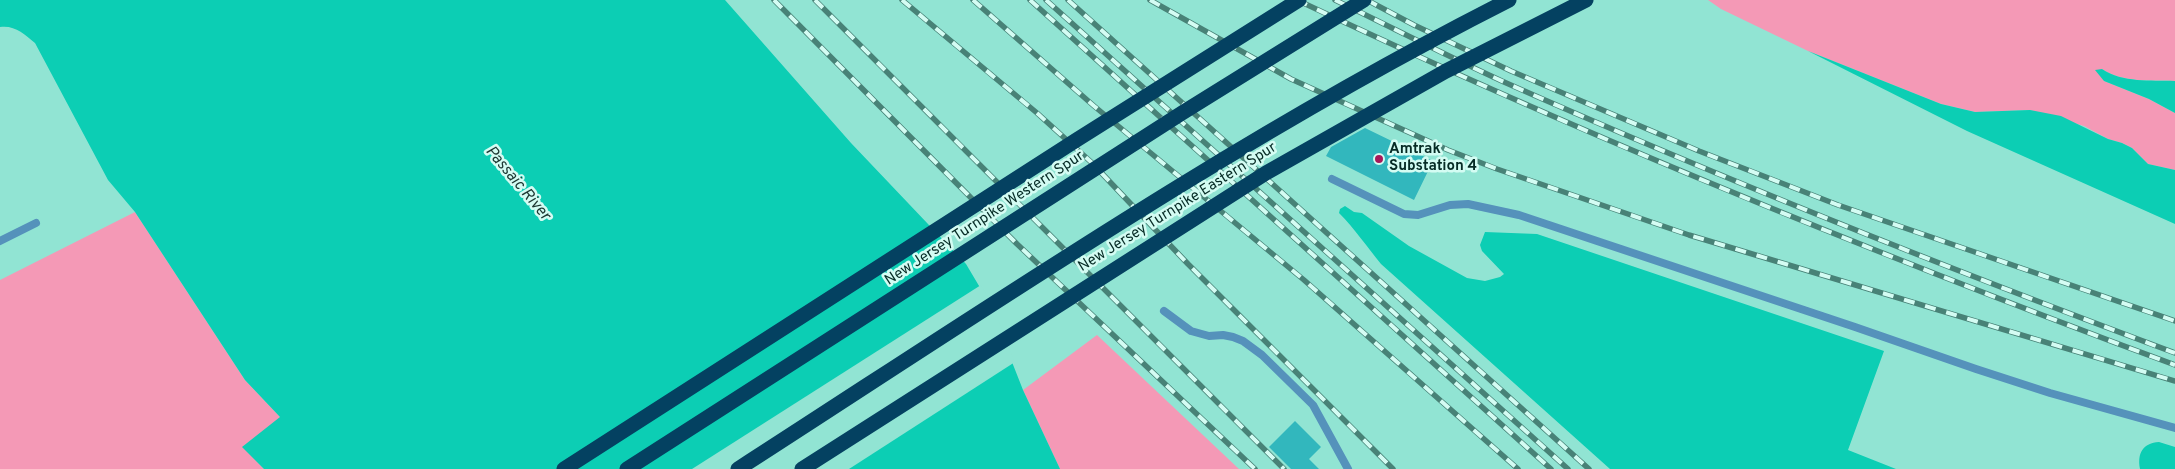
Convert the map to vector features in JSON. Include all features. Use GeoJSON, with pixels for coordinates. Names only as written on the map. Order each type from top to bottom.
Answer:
{"type":"FeatureCollection","features":[{"type":"Feature","properties":{"kind":"highway","name":"New Jersey Turnpike Western Spur"},"geometry":{"type":"LineString","coordinates":[[564,469],[1045,160],[1299,0]]}},
{"type":"Feature","properties":{"kind":"highway","name":"New Jersey Turnpike Western Spur"},"geometry":{"type":"LineString","coordinates":[[627,469],[1174,118],[1364,0]]}},
{"type":"Feature","properties":{"kind":"highway","name":"New Jersey Turnpike Eastern Spur"},"geometry":{"type":"LineString","coordinates":[[738,469],[1233,152],[1380,68],[1509,0]]}},
{"type":"Feature","properties":{"kind":"highway","name":"New Jersey Turnpike Eastern Spur"},"geometry":{"type":"LineString","coordinates":[[802,469],[1266,173],[1446,71],[1586,0]]}},
{"type":"Feature","properties":{"kind":"lane"},"geometry":{"type":"LineString","coordinates":[[1332,179],[1404,214],[1418,215],[1450,205],[1468,204],[1519,215],[1976,369],[2050,393],[2175,428]]}},
{"type":"Feature","properties":{"kind":"lane"},"geometry":{"type":"LineString","coordinates":[[0,241],[36,223]]}},
{"type":"Feature","properties":{"kind":"lane"},"geometry":{"type":"LineString","coordinates":[[1164,311],[1191,331],[1209,336],[1223,335],[1232,337],[1248,344],[1262,355],[1313,405],[1348,469]]}},
{"type":"Feature","properties":{"kind":"shaded area"},"geometry":{"type":"Polygon","coordinates":[[[1708,0],[2175,0],[2175,81],[2128,79],[2102,69],[2104,81],[2149,99],[2175,113],[2175,170],[2148,164],[2132,148],[2108,139],[2084,126],[2030,110],[1975,112],[1941,104],[1808,51],[1721,9],[1708,0]]]}},
{"type":"Feature","properties":{"kind":"shaded area"},"geometry":{"type":"Polygon","coordinates":[[[135,212],[245,380],[281,418],[243,447],[264,469],[0,469],[0,280],[135,212]]]}},
{"type":"Feature","properties":{"kind":"shaded area"},"geometry":{"type":"Polygon","coordinates":[[[1097,335],[1239,469],[1060,469],[1023,390],[1097,335]]]}},
{"type":"Feature","properties":{"kind":"water","name":"Passaic River"},"geometry":{"type":"Polygon","coordinates":[[[0,0],[725,0],[851,143],[966,264],[988,301],[1023,390],[1060,469],[264,469],[242,447],[280,417],[245,380],[135,212],[108,180],[35,43],[15,29],[0,27],[0,0]]]}},
{"type":"Feature","properties":{"kind":"water"},"geometry":{"type":"Polygon","coordinates":[[[1808,51],[1941,104],[1975,112],[2030,110],[2061,116],[2108,139],[2122,143],[2132,148],[2148,164],[2175,170],[2175,224],[1967,131],[1808,51]]]}},
{"type":"Feature","properties":{"kind":"water"},"geometry":{"type":"Polygon","coordinates":[[[2102,69],[2128,79],[2175,81],[2175,113],[2149,99],[2104,81],[2095,70],[2102,69]]]}},
{"type":"Feature","properties":{"kind":"water"},"geometry":{"type":"Polygon","coordinates":[[[1345,206],[1354,212],[1362,213],[1409,246],[1467,278],[1485,281],[1504,274],[1482,251],[1480,245],[1485,232],[1537,234],[1884,351],[1848,450],[1896,469],[1610,469],[1381,264],[1339,213],[1340,209],[1345,206]]]}},
{"type":"Feature","properties":{"kind":"water"},"geometry":{"type":"Polygon","coordinates":[[[2159,442],[2175,447],[2175,469],[2140,469],[2139,458],[2142,450],[2149,444],[2159,442]]]}},
{"type":"Feature","properties":{"kind":"pier"},"geometry":{"type":"Polygon","coordinates":[[[981,285],[991,300],[1015,362],[849,469],[692,469],[981,285]]]}},
{"type":"Feature","properties":{"kind":"building","name":"Amtrak Substation 4"},"geometry":{"type":"Polygon","coordinates":[[[1365,128],[1433,161],[1414,200],[1326,156],[1331,147],[1365,128]]]}},
{"type":"Feature","properties":{"kind":"building"},"geometry":{"type":"Polygon","coordinates":[[[1295,421],[1321,447],[1309,459],[1319,469],[1291,469],[1269,447],[1295,421]]]}},
{"type":"Feature","properties":{"kind":"railway"},"geometry":{"type":"LineString","coordinates":[[774,0],[1017,244],[1255,469]]}},
{"type":"Feature","properties":{"kind":"railway"},"geometry":{"type":"LineString","coordinates":[[815,0],[1284,469]]}},
{"type":"Feature","properties":{"kind":"railway"},"geometry":{"type":"LineString","coordinates":[[902,0],[1037,113],[1091,162],[1188,264],[1393,469]]}},
{"type":"Feature","properties":{"kind":"railway"},"geometry":{"type":"LineString","coordinates":[[973,0],[1094,106],[1304,280],[1518,469]]}},
{"type":"Feature","properties":{"kind":"railway"},"geometry":{"type":"LineString","coordinates":[[1030,0],[1551,469]]}},
{"type":"Feature","properties":{"kind":"railway"},"geometry":{"type":"LineString","coordinates":[[1046,0],[1568,469]]}},
{"type":"Feature","properties":{"kind":"railway"},"geometry":{"type":"LineString","coordinates":[[1068,0],[1589,469]]}},
{"type":"Feature","properties":{"kind":"railway"},"geometry":{"type":"LineString","coordinates":[[1150,0],[1291,79],[1448,150],[1497,169],[1689,235],[2175,381]]}},
{"type":"Feature","properties":{"kind":"railway"},"geometry":{"type":"LineString","coordinates":[[1297,0],[1514,99],[1732,192],[1953,281],[2175,365]]}},
{"type":"Feature","properties":{"kind":"railway"},"geometry":{"type":"LineString","coordinates":[[1335,0],[1504,82],[1670,154],[1922,256],[2175,353]]}},
{"type":"Feature","properties":{"kind":"railway"},"geometry":{"type":"LineString","coordinates":[[1367,0],[1414,25],[1511,71],[1699,151],[1838,205],[2175,321]]}},
{"type":"Feature","properties":{"kind":"place","name":"Amtrak Substation 4"},"geometry":{"type":"Point","coordinates":[1379,159]}}]}
